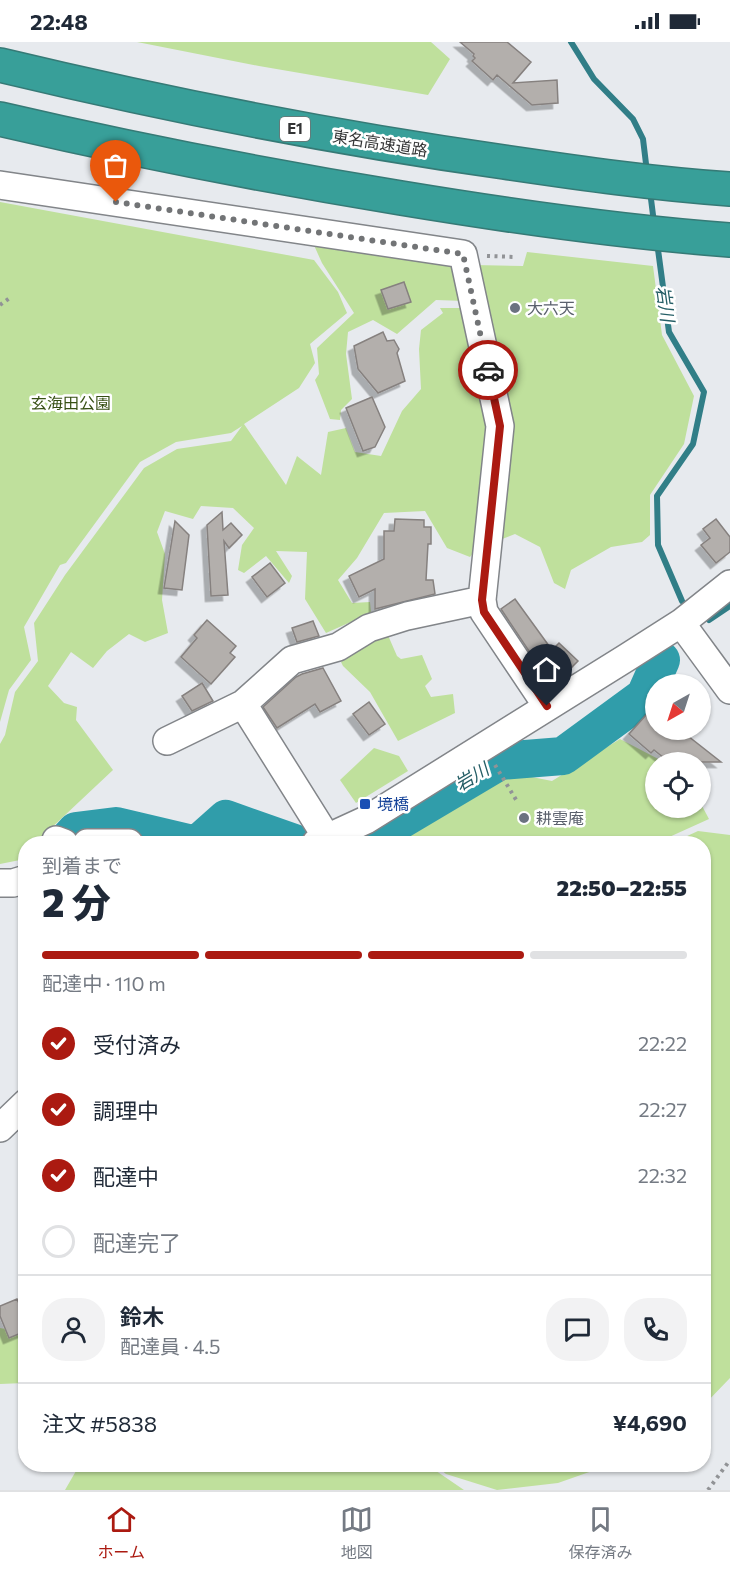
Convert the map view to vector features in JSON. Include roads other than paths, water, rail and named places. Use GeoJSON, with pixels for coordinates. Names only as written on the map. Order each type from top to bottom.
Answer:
{"type":"FeatureCollection","features":[{"type":"Feature","properties":{"kind":"highway","name":"東名高速道路"},"geometry":{"type":"LineString","coordinates":[[0,65],[118,93],[302,130],[594,175],[730,189]]}},
{"type":"Feature","properties":{"kind":"highway"},"geometry":{"type":"LineString","coordinates":[[0,118],[65,134],[293,181],[589,227],[730,240]]}},
{"type":"Feature","properties":{"kind":"street"},"geometry":{"type":"LineString","coordinates":[[0,185],[463,254],[500,426],[482,600],[484,612],[547,706]]}},
{"type":"Feature","properties":{"kind":"street"},"geometry":{"type":"LineString","coordinates":[[330,836],[366,820],[681,623],[730,584]]}},
{"type":"Feature","properties":{"kind":"street"},"geometry":{"type":"LineString","coordinates":[[167,741],[243,704],[292,660],[338,647],[369,628],[482,600]]}},
{"type":"Feature","properties":{"kind":"street"},"geometry":{"type":"LineString","coordinates":[[681,623],[730,690]]}},
{"type":"Feature","properties":{"kind":"street"},"geometry":{"type":"LineString","coordinates":[[243,704],[319,836]]}},
{"type":"Feature","properties":{"kind":"street"},"geometry":{"type":"LineString","coordinates":[[0,883],[18,881]]}},
{"type":"Feature","properties":{"kind":"street"},"geometry":{"type":"LineString","coordinates":[[0,1128],[18,1111]]}},
{"type":"Feature","properties":{"kind":"waterway","name":"岩川"},"geometry":{"type":"LineString","coordinates":[[571,42],[594,79],[633,119],[643,139],[647,172]]}},
{"type":"Feature","properties":{"kind":"waterway","name":"岩川"},"geometry":{"type":"LineString","coordinates":[[650,191],[654,223]]}},
{"type":"Feature","properties":{"kind":"waterway","name":"岩川"},"geometry":{"type":"LineString","coordinates":[[657,242],[669,332],[704,392],[693,444],[657,496],[658,545],[682,601]]}},
{"type":"Feature","properties":{"kind":"waterway"},"geometry":{"type":"LineString","coordinates":[[709,620],[730,606]]}},
{"type":"Feature","properties":{"kind":"waterway","name":"岩川"},"geometry":{"type":"LineString","coordinates":[[374,836],[500,761],[563,756],[645,696],[661,660]]}},
{"type":"Feature","properties":{"kind":"waterway","name":"岩川"},"geometry":{"type":"LineString","coordinates":[[207,836],[226,819],[274,836]]}},
{"type":"Feature","properties":{"kind":"waterway","name":"岩川"},"geometry":{"type":"LineString","coordinates":[[71,836],[76,831],[116,826],[158,836]]}},
{"type":"Feature","properties":{"kind":"place","name":"大六天"},"geometry":{"type":"Point","coordinates":[515,308]}},
{"type":"Feature","properties":{"kind":"place","name":"境橋"},"geometry":{"type":"Point","coordinates":[365,804]}},
{"type":"Feature","properties":{"kind":"place","name":"耕雲庵"},"geometry":{"type":"Point","coordinates":[524,818]}},
{"type":"Feature","properties":{"kind":"park label","name":"玄海田公園"},"geometry":{"type":"Point","coordinates":[71,403]}}]}
